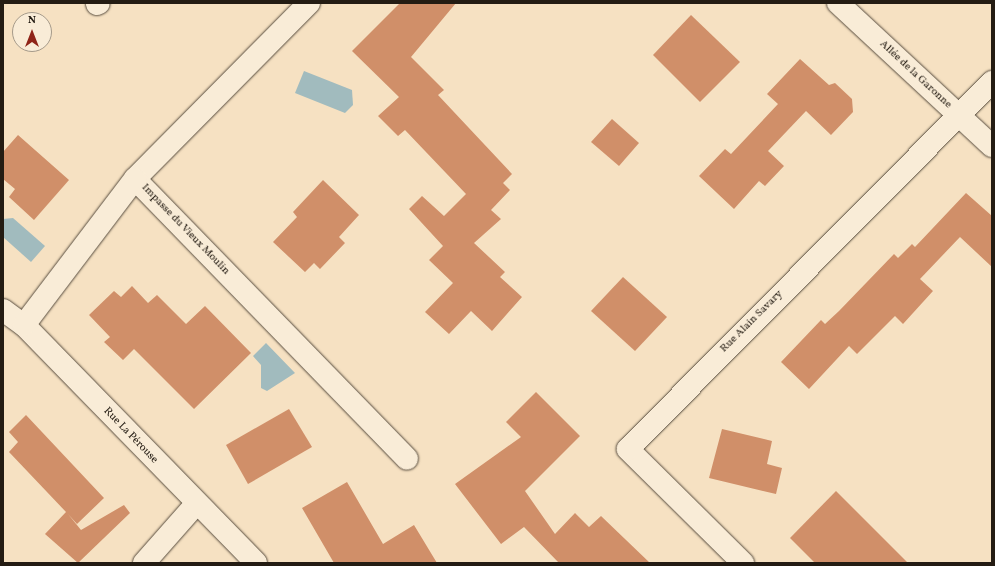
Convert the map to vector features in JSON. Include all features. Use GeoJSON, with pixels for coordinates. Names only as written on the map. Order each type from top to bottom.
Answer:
{"type":"FeatureCollection","features":[{"type":"Feature","properties":{"kind":"street","name":"Impasse du Vieux Moulin"},"geometry":{"type":"LineString","coordinates":[[309,3],[135,179],[407,460]]}},
{"type":"Feature","properties":{"kind":"street","name":"Allée de la Garonne"},"geometry":{"type":"LineString","coordinates":[[838,3],[992,146]]}},
{"type":"Feature","properties":{"kind":"street","name":"Rue Alain Savary"},"geometry":{"type":"LineString","coordinates":[[743,563],[628,449],[992,82]]}},
{"type":"Feature","properties":{"kind":"street"},"geometry":{"type":"LineString","coordinates":[[24,325],[135,179]]}},
{"type":"Feature","properties":{"kind":"street","name":"Rue La Pérouse"},"geometry":{"type":"LineString","coordinates":[[3,310],[24,325],[196,504],[256,563]]}},
{"type":"Feature","properties":{"kind":"street"},"geometry":{"type":"LineString","coordinates":[[144,563],[196,504]]}},
{"type":"Feature","properties":{"kind":"water"},"geometry":{"type":"Polygon","coordinates":[[[304,71],[352,90],[353,105],[345,113],[295,93],[304,71]]]}},
{"type":"Feature","properties":{"kind":"water"},"geometry":{"type":"Polygon","coordinates":[[[13,218],[45,246],[31,262],[3,237],[3,219],[13,218]]]}},
{"type":"Feature","properties":{"kind":"water"},"geometry":{"type":"Polygon","coordinates":[[[266,343],[295,373],[267,391],[261,388],[261,365],[253,356],[266,343]]]}},
{"type":"Feature","properties":{"kind":"building"},"geometry":{"type":"Polygon","coordinates":[[[400,3],[456,3],[411,57],[444,90],[438,95],[512,174],[503,183],[510,190],[491,210],[501,219],[474,243],[505,272],[500,277],[522,297],[492,331],[471,311],[449,334],[425,312],[453,283],[429,260],[443,246],[409,209],[422,196],[444,216],[466,194],[405,130],[398,136],[378,116],[399,97],[352,51],[400,3]]]}},
{"type":"Feature","properties":{"kind":"building"},"geometry":{"type":"Polygon","coordinates":[[[691,15],[740,62],[700,102],[653,55],[691,15]]]}},
{"type":"Feature","properties":{"kind":"building"},"geometry":{"type":"Polygon","coordinates":[[[800,59],[829,85],[835,83],[852,99],[853,112],[831,135],[806,111],[768,151],[784,166],[765,186],[759,181],[734,209],[699,176],[725,149],[731,154],[778,104],[767,94],[800,59]]]}},
{"type":"Feature","properties":{"kind":"building"},"geometry":{"type":"Polygon","coordinates":[[[612,119],[639,143],[619,166],[591,142],[612,119]]]}},
{"type":"Feature","properties":{"kind":"building"},"geometry":{"type":"Polygon","coordinates":[[[18,135],[69,180],[34,220],[9,197],[15,189],[3,179],[3,152],[18,135]]]}},
{"type":"Feature","properties":{"kind":"building"},"geometry":{"type":"Polygon","coordinates":[[[323,180],[359,215],[339,237],[345,243],[320,269],[314,263],[305,272],[273,242],[297,217],[293,212],[323,180]]]}},
{"type":"Feature","properties":{"kind":"building"},"geometry":{"type":"Polygon","coordinates":[[[966,193],[992,216],[992,267],[960,237],[920,279],[933,291],[903,324],[895,316],[857,354],[849,346],[809,389],[781,362],[821,320],[825,324],[839,311],[894,254],[898,258],[912,244],[915,247],[966,193]]]}},
{"type":"Feature","properties":{"kind":"building"},"geometry":{"type":"Polygon","coordinates":[[[623,277],[667,317],[635,351],[591,311],[623,277]]]}},
{"type":"Feature","properties":{"kind":"building"},"geometry":{"type":"Polygon","coordinates":[[[132,286],[148,303],[157,295],[186,324],[205,306],[251,353],[194,409],[134,349],[123,360],[104,342],[110,337],[89,315],[114,291],[121,297],[132,286]]]}},
{"type":"Feature","properties":{"kind":"building"},"geometry":{"type":"Polygon","coordinates":[[[536,392],[580,436],[525,491],[555,534],[575,513],[589,527],[601,516],[650,563],[559,563],[524,527],[501,544],[455,484],[521,437],[506,422],[536,392]]]}},
{"type":"Feature","properties":{"kind":"building"},"geometry":{"type":"Polygon","coordinates":[[[289,409],[312,447],[248,484],[226,445],[289,409]]]}},
{"type":"Feature","properties":{"kind":"building"},"geometry":{"type":"Polygon","coordinates":[[[26,415],[104,498],[77,524],[68,514],[81,530],[124,505],[130,513],[78,563],[45,534],[66,512],[9,452],[18,442],[9,432],[26,415]]]}},
{"type":"Feature","properties":{"kind":"building"},"geometry":{"type":"Polygon","coordinates":[[[722,429],[772,441],[767,464],[782,468],[776,494],[709,478],[722,429]]]}},
{"type":"Feature","properties":{"kind":"building"},"geometry":{"type":"Polygon","coordinates":[[[347,482],[383,544],[414,525],[437,563],[334,563],[302,508],[347,482]]]}},
{"type":"Feature","properties":{"kind":"building"},"geometry":{"type":"Polygon","coordinates":[[[836,491],[908,563],[815,563],[790,538],[836,491]]]}}]}
